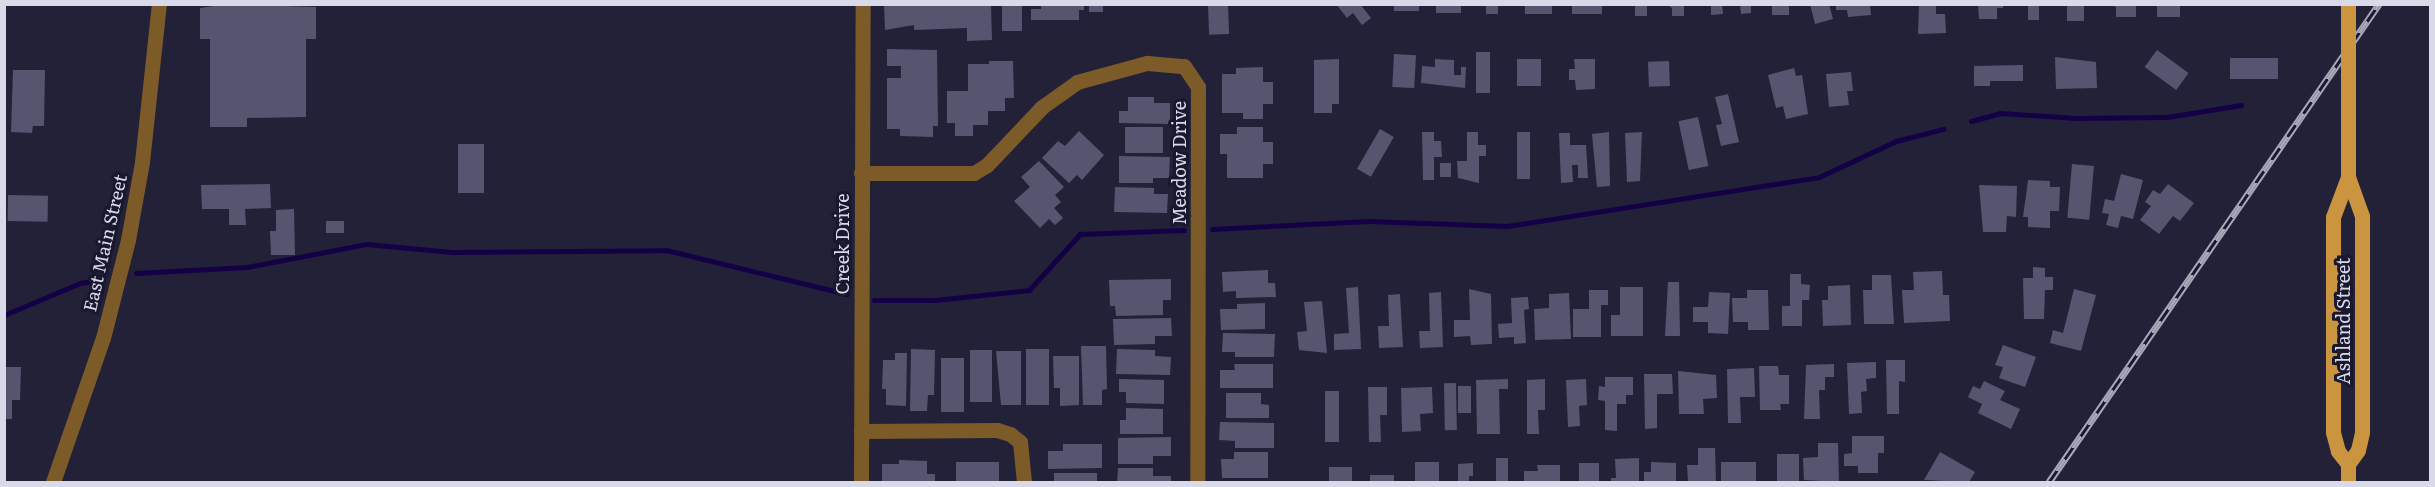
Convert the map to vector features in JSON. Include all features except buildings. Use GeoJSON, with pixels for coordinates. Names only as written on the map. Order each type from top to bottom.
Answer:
{"type":"FeatureCollection","features":[{"type":"Feature","properties":{"kind":"main road","name":"Ashland Street"},"geometry":{"type":"LineString","coordinates":[[2348,4],[2348,177],[2362,216],[2362,432],[2358,450],[2348,464],[2348,483]]}},
{"type":"Feature","properties":{"kind":"main road","name":"Ashland Street"},"geometry":{"type":"LineString","coordinates":[[2348,177],[2333,217],[2333,432],[2338,451],[2348,464]]}},
{"type":"Feature","properties":{"kind":"street","name":"East Main Street"},"geometry":{"type":"LineString","coordinates":[[53,483],[103,338],[128,240],[142,162],[159,4]]}},
{"type":"Feature","properties":{"kind":"street","name":"Creek Drive"},"geometry":{"type":"LineString","coordinates":[[861,483],[863,4]]}},
{"type":"Feature","properties":{"kind":"street","name":"Meadow Drive"},"geometry":{"type":"LineString","coordinates":[[861,173],[974,173],[987,165],[1042,106],[1077,82],[1147,63],[1184,66],[1198,87],[1197,483]]}},
{"type":"Feature","properties":{"kind":"street"},"geometry":{"type":"LineString","coordinates":[[861,431],[997,430],[1010,434],[1020,442],[1024,483]]}},
{"type":"Feature","properties":{"kind":"waterway"},"geometry":{"type":"LineString","coordinates":[[1971,121],[2000,113],[2076,118],[2167,117],[2241,105]]}},
{"type":"Feature","properties":{"kind":"waterway"},"geometry":{"type":"LineString","coordinates":[[1212,229],[1369,221],[1507,226],[1819,177],[1896,141],[1943,129]]}},
{"type":"Feature","properties":{"kind":"waterway"},"geometry":{"type":"LineString","coordinates":[[874,300],[935,300],[1029,290],[1080,234],[1184,230]]}},
{"type":"Feature","properties":{"kind":"waterway"},"geometry":{"type":"LineString","coordinates":[[136,273],[247,267],[366,244],[452,252],[666,250],[847,294]]}},
{"type":"Feature","properties":{"kind":"waterway"},"geometry":{"type":"LineString","coordinates":[[4,315],[80,283],[103,279]]}},
{"type":"Feature","properties":{"kind":"railway"},"geometry":{"type":"LineString","coordinates":[[2049,482],[2379,4]]}}]}
